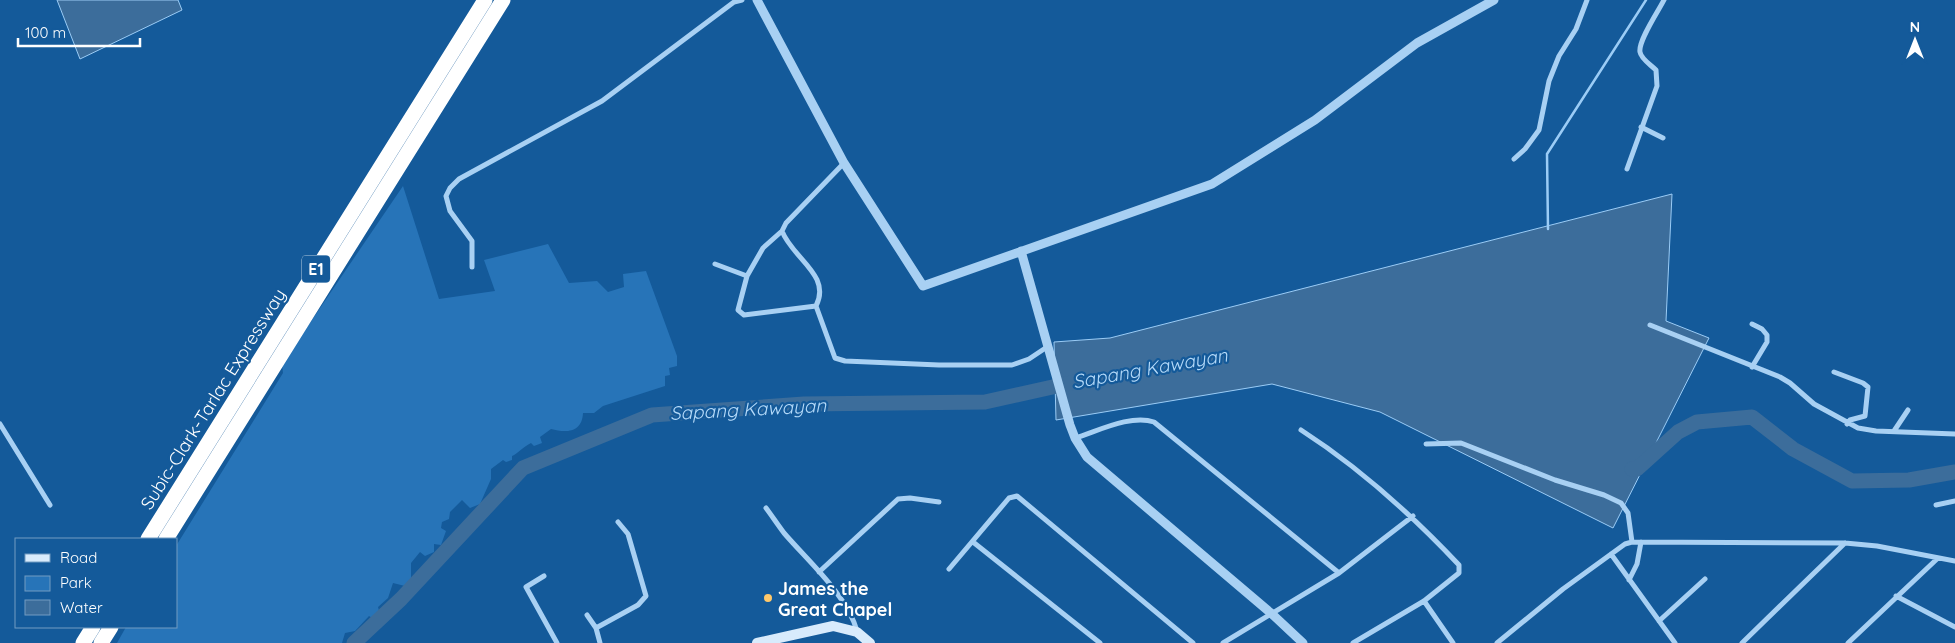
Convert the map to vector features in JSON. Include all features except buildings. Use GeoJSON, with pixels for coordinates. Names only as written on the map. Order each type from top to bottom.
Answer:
{"type":"FeatureCollection","features":[{"type":"Feature","properties":{"kind":"highway","name":"Subic-Clark-Tarlac Expressway"},"geometry":{"type":"LineString","coordinates":[[149,538],[485,0]]}},
{"type":"Feature","properties":{"kind":"highway","name":"Subic-Clark-Tarlac Expressway"},"geometry":{"type":"LineString","coordinates":[[167,538],[503,0]]}},
{"type":"Feature","properties":{"kind":"highway"},"geometry":{"type":"LineString","coordinates":[[83,643],[92,628]]}},
{"type":"Feature","properties":{"kind":"highway"},"geometry":{"type":"LineString","coordinates":[[101,643],[110,628]]}},
{"type":"Feature","properties":{"kind":"main road"},"geometry":{"type":"LineString","coordinates":[[757,643],[833,626],[857,632],[870,643]]}},
{"type":"Feature","properties":{"kind":"street"},"geometry":{"type":"LineString","coordinates":[[472,267],[472,241],[450,211],[446,196],[459,178],[602,101],[734,2],[742,0]]}},
{"type":"Feature","properties":{"kind":"street"},"geometry":{"type":"LineString","coordinates":[[757,0],[844,163],[923,286],[1212,184],[1315,120],[1417,43],[1494,0]]}},
{"type":"Feature","properties":{"kind":"street"},"geometry":{"type":"LineString","coordinates":[[1514,159],[1524,150],[1539,130],[1550,81],[1559,56],[1576,29],[1587,0]]}},
{"type":"Feature","properties":{"kind":"street"},"geometry":{"type":"LineString","coordinates":[[1627,169],[1657,86],[1658,78],[1656,70],[1643,58],[1640,52],[1641,43],[1664,0]]}},
{"type":"Feature","properties":{"kind":"street"},"geometry":{"type":"LineString","coordinates":[[1641,126],[1663,138]]}},
{"type":"Feature","properties":{"kind":"street"},"geometry":{"type":"LineString","coordinates":[[816,306],[744,315],[738,310],[747,276],[763,248],[782,231],[786,223],[844,163]]}},
{"type":"Feature","properties":{"kind":"street"},"geometry":{"type":"LineString","coordinates":[[782,231],[786,242],[817,277],[821,288],[816,306],[835,358],[846,361],[939,365],[1012,365],[1029,359],[1047,347]]}},
{"type":"Feature","properties":{"kind":"street"},"geometry":{"type":"LineString","coordinates":[[1022,251],[1070,425],[1086,457],[1272,614],[1303,643]]}},
{"type":"Feature","properties":{"kind":"street"},"geometry":{"type":"LineString","coordinates":[[715,264],[747,276]]}},
{"type":"Feature","properties":{"kind":"street"},"geometry":{"type":"LineString","coordinates":[[1752,324],[1762,329],[1767,335],[1767,342],[1752,367]]}},
{"type":"Feature","properties":{"kind":"street"},"geometry":{"type":"LineString","coordinates":[[1650,325],[1790,383],[1814,404],[1847,424],[1876,431],[1955,434]]}},
{"type":"Feature","properties":{"kind":"street"},"geometry":{"type":"LineString","coordinates":[[1834,372],[1863,383],[1868,388],[1865,416],[1850,420],[1847,424]]}},
{"type":"Feature","properties":{"kind":"street"},"geometry":{"type":"LineString","coordinates":[[1894,431],[1908,410]]}},
{"type":"Feature","properties":{"kind":"street"},"geometry":{"type":"LineString","coordinates":[[1075,438],[1126,422],[1148,420],[1154,422],[1339,573]]}},
{"type":"Feature","properties":{"kind":"street"},"geometry":{"type":"LineString","coordinates":[[0,424],[50,505]]}},
{"type":"Feature","properties":{"kind":"street"},"geometry":{"type":"LineString","coordinates":[[1301,430],[1335,451],[1413,516],[1459,565],[1458,573],[1424,601],[1353,643]]}},
{"type":"Feature","properties":{"kind":"street"},"geometry":{"type":"LineString","coordinates":[[1426,444],[1461,443],[1555,480],[1621,503],[1628,513],[1632,542]]}},
{"type":"Feature","properties":{"kind":"street"},"geometry":{"type":"LineString","coordinates":[[949,569],[1010,498],[1014,496],[1020,497],[1193,643]]}},
{"type":"Feature","properties":{"kind":"street"},"geometry":{"type":"LineString","coordinates":[[819,572],[898,500],[910,498],[939,502]]}},
{"type":"Feature","properties":{"kind":"street"},"geometry":{"type":"LineString","coordinates":[[1936,505],[1955,501]]}},
{"type":"Feature","properties":{"kind":"street"},"geometry":{"type":"LineString","coordinates":[[766,508],[854,618],[857,632]]}},
{"type":"Feature","properties":{"kind":"street"},"geometry":{"type":"LineString","coordinates":[[1223,643],[1339,573],[1413,516]]}},
{"type":"Feature","properties":{"kind":"street"},"geometry":{"type":"LineString","coordinates":[[596,628],[638,605],[646,596],[628,534],[618,522]]}},
{"type":"Feature","properties":{"kind":"street"},"geometry":{"type":"LineString","coordinates":[[973,542],[1100,643]]}},
{"type":"Feature","properties":{"kind":"street"},"geometry":{"type":"LineString","coordinates":[[1497,643],[1611,554],[1625,544],[1632,542],[1845,543],[1955,561]]}},
{"type":"Feature","properties":{"kind":"street"},"geometry":{"type":"LineString","coordinates":[[1629,580],[1637,564],[1640,542]]}},
{"type":"Feature","properties":{"kind":"street"},"geometry":{"type":"LineString","coordinates":[[1742,643],[1845,543]]}},
{"type":"Feature","properties":{"kind":"street"},"geometry":{"type":"LineString","coordinates":[[1611,554],[1675,643]]}},
{"type":"Feature","properties":{"kind":"street"},"geometry":{"type":"LineString","coordinates":[[1848,643],[1938,558]]}},
{"type":"Feature","properties":{"kind":"street"},"geometry":{"type":"LineString","coordinates":[[544,576],[526,587],[557,643]]}},
{"type":"Feature","properties":{"kind":"street"},"geometry":{"type":"LineString","coordinates":[[1659,621],[1705,579]]}},
{"type":"Feature","properties":{"kind":"street"},"geometry":{"type":"LineString","coordinates":[[1896,596],[1955,627]]}},
{"type":"Feature","properties":{"kind":"street"},"geometry":{"type":"LineString","coordinates":[[1424,601],[1453,643]]}},
{"type":"Feature","properties":{"kind":"street"},"geometry":{"type":"LineString","coordinates":[[587,615],[596,628],[600,643]]}},
{"type":"Feature","properties":{"kind":"green space"},"geometry":{"type":"Polygon","coordinates":[[[403,186],[439,299],[495,291],[484,260],[548,244],[569,283],[597,281],[608,292],[624,287],[623,274],[646,271],[677,356],[677,366],[669,368],[670,375],[665,376],[665,386],[603,406],[594,413],[583,413],[582,420],[576,428],[567,431],[551,429],[540,437],[542,443],[534,446],[531,443],[512,456],[512,460],[506,462],[503,460],[491,469],[491,479],[480,504],[470,508],[462,500],[450,512],[449,519],[442,522],[441,528],[446,531],[441,545],[434,544],[434,552],[425,556],[420,552],[411,563],[411,584],[409,587],[393,583],[388,598],[378,607],[380,614],[375,620],[369,616],[355,631],[345,633],[342,643],[117,643],[125,628],[178,628],[178,543],[283,373],[282,364],[403,186]]]}},
{"type":"Feature","properties":{"kind":"water"},"geometry":{"type":"Polygon","coordinates":[[[57,0],[178,0],[182,10],[80,59],[57,0]]]}},
{"type":"Feature","properties":{"kind":"water"},"geometry":{"type":"Polygon","coordinates":[[[1672,194],[1666,321],[1709,338],[1613,528],[1380,412],[1272,384],[1056,420],[1054,342],[1110,338],[1672,194]]]}},
{"type":"Feature","properties":{"kind":"waterway"},"geometry":{"type":"LineString","coordinates":[[1548,229],[1547,154],[1646,0]]}},
{"type":"Feature","properties":{"kind":"waterway","name":"Sapang Kawayan"},"geometry":{"type":"LineString","coordinates":[[354,643],[401,599],[523,468],[652,415],[804,404],[985,402],[1075,382]]}},
{"type":"Feature","properties":{"kind":"waterway","name":"Sapang Kawayan"},"geometry":{"type":"LineString","coordinates":[[1632,469],[1637,469],[1678,432],[1697,422],[1752,417],[1793,449],[1852,481],[1909,480],[1955,472]]}},
{"type":"Feature","properties":{"kind":"place","name":"James the Great Chapel"},"geometry":{"type":"Point","coordinates":[768,598]}}]}
